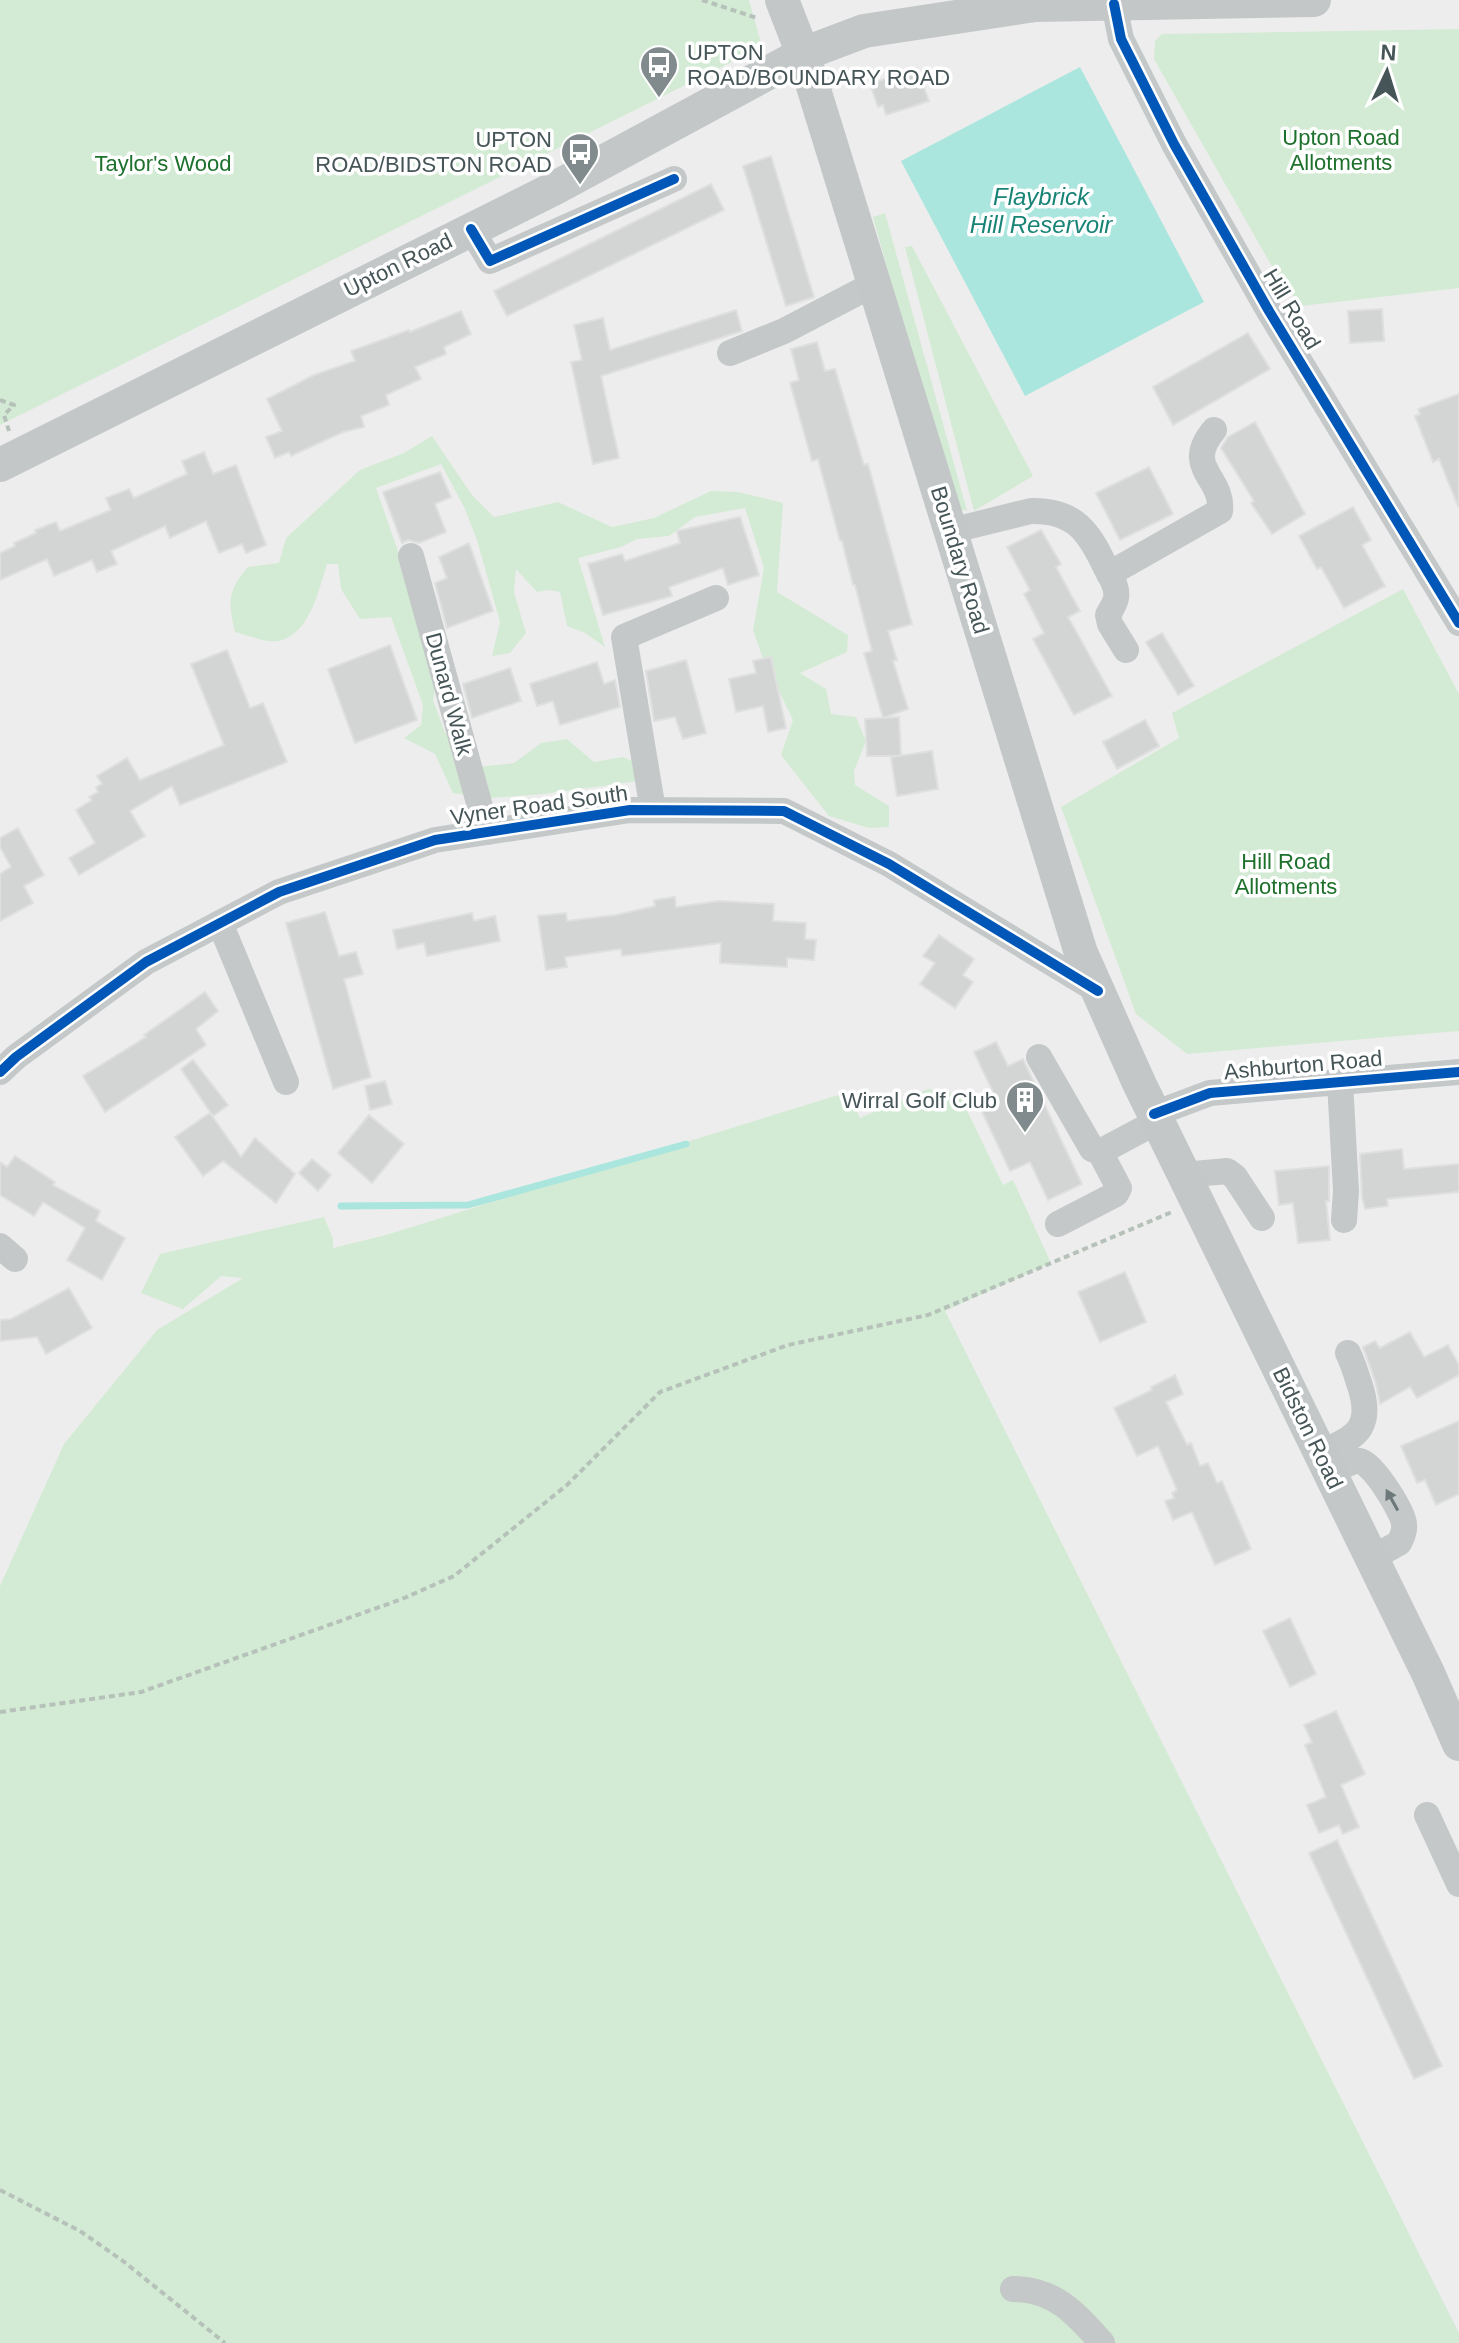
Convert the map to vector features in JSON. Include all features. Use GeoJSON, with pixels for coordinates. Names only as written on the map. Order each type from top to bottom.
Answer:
{"type":"FeatureCollection","features":[{"type":"Feature","properties":{"kind":"main road","name":"Upton Road"},"geometry":{"type":"LineString","coordinates":[[9,460],[555,188],[793,28],[864,31],[1035,5],[1314,0]]}},
{"type":"Feature","properties":{"kind":"main road","name":"Boundary Road"},"geometry":{"type":"LineString","coordinates":[[793,28],[1081,953],[1156,1118]]}},
{"type":"Feature","properties":{"kind":"main road","name":"Bidston Road"},"geometry":{"type":"LineString","coordinates":[[1156,1118],[1458,1739]]}},
{"type":"Feature","properties":{"kind":"street","name":"Hill Road"},"geometry":{"type":"LineString","coordinates":[[1114,4],[1121,39],[1181,157],[1269,311],[1459,623]]}},
{"type":"Feature","properties":{"kind":"street"},"geometry":{"type":"LineString","coordinates":[[471,229],[490,261],[674,179]]}},
{"type":"Feature","properties":{"kind":"street"},"geometry":{"type":"LineString","coordinates":[[730,353],[784,331],[874,284]]}},
{"type":"Feature","properties":{"kind":"street"},"geometry":{"type":"LineString","coordinates":[[1109,574],[1220,511],[1219,497],[1202,462],[1203,448],[1214,430]]}},
{"type":"Feature","properties":{"kind":"street"},"geometry":{"type":"LineString","coordinates":[[950,531],[1031,511],[1054,514],[1081,526],[1092,539],[1117,594],[1108,615],[1126,650]]}},
{"type":"Feature","properties":{"kind":"street","name":"Dunard Walk"},"geometry":{"type":"LineString","coordinates":[[411,556],[487,832]]}},
{"type":"Feature","properties":{"kind":"street"},"geometry":{"type":"LineString","coordinates":[[653,810],[624,637],[716,598]]}},
{"type":"Feature","properties":{"kind":"street","name":"Vyner Road South"},"geometry":{"type":"LineString","coordinates":[[0,1072],[146,962],[224,933],[279,892],[435,840],[630,810],[784,811],[889,864],[1098,991]]}},
{"type":"Feature","properties":{"kind":"street"},"geometry":{"type":"LineString","coordinates":[[224,933],[286,1082]]}},
{"type":"Feature","properties":{"kind":"street"},"geometry":{"type":"LineString","coordinates":[[1039,1057],[1092,1149],[1100,1152],[1119,1188],[1116,1194],[1058,1224]]}},
{"type":"Feature","properties":{"kind":"street","name":"Ashburton Road"},"geometry":{"type":"LineString","coordinates":[[1100,1152],[1156,1118],[1210,1093],[1459,1072]]}},
{"type":"Feature","properties":{"kind":"street"},"geometry":{"type":"LineString","coordinates":[[1340,1082],[1346,1191],[1344,1220]]}},
{"type":"Feature","properties":{"kind":"street"},"geometry":{"type":"LineString","coordinates":[[1190,1188],[1227,1171],[1235,1177],[1262,1218]]}},
{"type":"Feature","properties":{"kind":"street"},"geometry":{"type":"LineString","coordinates":[[1325,1463],[1361,1428],[1365,1418],[1365,1404],[1348,1353]]}},
{"type":"Feature","properties":{"kind":"street"},"geometry":{"type":"LineString","coordinates":[[1325,1463],[1360,1461],[1367,1465],[1384,1486],[1402,1518],[1405,1525],[1399,1543],[1372,1558]]}},
{"type":"Feature","properties":{"kind":"street"},"geometry":{"type":"LineString","coordinates":[[1427,1815],[1459,1884]]}},
{"type":"Feature","properties":{"kind":"street"},"geometry":{"type":"LineString","coordinates":[[1013,2289],[1033,2289],[1070,2309],[1102,2343]]}},
{"type":"Feature","properties":{"kind":"path"},"geometry":{"type":"LineString","coordinates":[[702,0],[793,28]]}},
{"type":"Feature","properties":{"kind":"path"},"geometry":{"type":"LineString","coordinates":[[0,400],[14,405],[4,415],[9,460]]}},
{"type":"Feature","properties":{"kind":"path"},"geometry":{"type":"LineString","coordinates":[[0,1712],[141,1692],[402,1599],[441,1582],[454,1576],[567,1485],[660,1392],[788,1345],[928,1315],[1106,1242],[1190,1188]]}},
{"type":"Feature","properties":{"kind":"path"},"geometry":{"type":"LineString","coordinates":[[0,2190],[80,2231],[123,2261],[225,2343]]}},
{"type":"Feature","properties":{"kind":"green space","name":"Taylor's Wood"},"geometry":{"type":"Polygon","coordinates":[[[0,0],[749,0],[762,47],[0,425],[0,0]]]}},
{"type":"Feature","properties":{"kind":"green space","name":"Upton Road Allotments"},"geometry":{"type":"Polygon","coordinates":[[[1459,29],[1459,288],[1301,306],[1274,270],[1154,59],[1155,41],[1162,34],[1459,29]]]}},
{"type":"Feature","properties":{"kind":"green space"},"geometry":{"type":"Polygon","coordinates":[[[885,213],[967,511],[953,507],[873,217],[885,213]]]}},
{"type":"Feature","properties":{"kind":"green space"},"geometry":{"type":"Polygon","coordinates":[[[912,246],[1033,476],[974,511],[905,247],[912,246]]]}},
{"type":"Feature","properties":{"kind":"green space"},"geometry":{"type":"Polygon","coordinates":[[[432,436],[472,495],[494,517],[558,502],[612,527],[654,518],[711,491],[738,492],[783,503],[777,592],[848,635],[847,652],[800,673],[826,689],[831,714],[856,717],[866,741],[854,771],[855,785],[889,806],[889,827],[869,828],[829,816],[781,755],[793,720],[763,659],[753,630],[764,568],[745,508],[695,517],[669,536],[637,539],[621,547],[578,558],[605,647],[585,633],[567,626],[560,592],[537,592],[516,569],[514,592],[526,633],[510,653],[492,656],[500,622],[477,540],[441,464],[376,488],[438,666],[433,700],[445,733],[478,767],[514,763],[541,743],[567,739],[594,762],[623,757],[649,769],[638,781],[491,798],[453,793],[435,754],[404,738],[421,725],[423,705],[391,617],[360,619],[341,589],[338,564],[327,564],[312,610],[289,637],[268,641],[235,632],[231,597],[236,583],[248,567],[279,563],[286,538],[360,470],[404,453],[432,436]]]}},
{"type":"Feature","properties":{"kind":"green space","name":"Hill Road Allotments"},"geometry":{"type":"Polygon","coordinates":[[[1403,589],[1459,694],[1459,1031],[1187,1054],[1136,1014],[1061,807],[1179,738],[1172,713],[1403,589]]]}},
{"type":"Feature","properties":{"kind":"green space","name":"Wirral Golf Club"},"geometry":{"type":"Polygon","coordinates":[[[928,1089],[959,1094],[1003,1185],[1013,1180],[1051,1263],[945,1311],[1459,2333],[1459,2343],[0,2343],[0,1586],[64,1444],[157,1330],[243,1278],[221,1276],[183,1309],[141,1293],[160,1254],[324,1217],[333,1239],[333,1248],[386,1235],[848,1092],[860,1118],[928,1089]]]}},
{"type":"Feature","properties":{"kind":"water","name":"Flaybrick Hill Reservoir"},"geometry":{"type":"Polygon","coordinates":[[[1080,67],[1204,302],[1025,396],[901,161],[1080,67]]]}},
{"type":"Feature","properties":{"kind":"building"},"geometry":{"type":"Polygon","coordinates":[[[917,68],[929,101],[886,115],[883,105],[878,107],[870,84],[917,68]]]}},
{"type":"Feature","properties":{"kind":"building"},"geometry":{"type":"Polygon","coordinates":[[[771,156],[814,297],[786,306],[743,166],[771,156]]]}},
{"type":"Feature","properties":{"kind":"building"},"geometry":{"type":"Polygon","coordinates":[[[711,184],[724,210],[507,316],[494,291],[711,184]]]}},
{"type":"Feature","properties":{"kind":"building"},"geometry":{"type":"Polygon","coordinates":[[[1382,309],[1384,341],[1350,343],[1348,311],[1382,309]]]}},
{"type":"Feature","properties":{"kind":"building"},"geometry":{"type":"Polygon","coordinates":[[[736,310],[742,331],[601,376],[619,458],[593,464],[571,362],[582,360],[574,325],[603,318],[610,350],[736,310]]]}},
{"type":"Feature","properties":{"kind":"building"},"geometry":{"type":"Polygon","coordinates":[[[461,311],[471,334],[444,347],[446,354],[415,367],[421,379],[386,395],[389,405],[361,416],[364,427],[343,432],[291,456],[289,452],[275,458],[266,437],[282,431],[267,399],[314,375],[355,361],[351,351],[461,311]]]}},
{"type":"Feature","properties":{"kind":"building"},"geometry":{"type":"Polygon","coordinates":[[[1248,333],[1270,369],[1173,425],[1153,387],[1248,333]]]}},
{"type":"Feature","properties":{"kind":"building"},"geometry":{"type":"Polygon","coordinates":[[[817,342],[825,371],[835,369],[864,465],[868,464],[912,624],[888,631],[897,660],[893,661],[908,709],[883,718],[864,653],[872,651],[855,585],[818,459],[812,461],[790,383],[799,380],[791,349],[817,342]]]}},
{"type":"Feature","properties":{"kind":"building"},"geometry":{"type":"Polygon","coordinates":[[[1459,394],[1458,506],[1439,459],[1433,462],[1415,416],[1420,414],[1418,409],[1459,394]]]}},
{"type":"Feature","properties":{"kind":"building"},"geometry":{"type":"Polygon","coordinates":[[[1255,422],[1305,514],[1272,534],[1221,448],[1228,437],[1255,422]]]}},
{"type":"Feature","properties":{"kind":"building"},"geometry":{"type":"Polygon","coordinates":[[[204,452],[213,474],[236,465],[266,545],[246,553],[242,544],[219,553],[206,521],[170,538],[165,526],[111,551],[117,564],[97,572],[92,560],[54,576],[47,559],[0,580],[0,553],[15,546],[14,543],[56,522],[60,531],[111,510],[106,498],[129,489],[134,498],[187,474],[182,461],[204,452]]]}},
{"type":"Feature","properties":{"kind":"building"},"geometry":{"type":"Polygon","coordinates":[[[1149,467],[1173,514],[1120,540],[1096,493],[1149,467]]]}},
{"type":"Feature","properties":{"kind":"building"},"geometry":{"type":"Polygon","coordinates":[[[440,472],[451,497],[435,504],[446,532],[419,543],[408,540],[402,543],[383,492],[440,472]]]}},
{"type":"Feature","properties":{"kind":"building"},"geometry":{"type":"Polygon","coordinates":[[[1353,507],[1371,540],[1362,545],[1385,586],[1344,608],[1299,536],[1353,507]]]}},
{"type":"Feature","properties":{"kind":"building"},"geometry":{"type":"Polygon","coordinates":[[[740,517],[759,575],[728,585],[723,568],[669,587],[672,596],[603,615],[588,564],[622,554],[625,561],[680,543],[677,531],[740,517]]]}},
{"type":"Feature","properties":{"kind":"building"},"geometry":{"type":"Polygon","coordinates":[[[1041,530],[1061,564],[1056,567],[1080,611],[1068,617],[1112,696],[1074,715],[1033,639],[1044,633],[1024,594],[1030,590],[1007,547],[1041,530]]]}},
{"type":"Feature","properties":{"kind":"building"},"geometry":{"type":"Polygon","coordinates":[[[469,543],[493,611],[447,628],[435,583],[447,578],[439,557],[469,543]]]}},
{"type":"Feature","properties":{"kind":"building"},"geometry":{"type":"Polygon","coordinates":[[[1162,633],[1194,686],[1178,695],[1146,642],[1162,633]]]}},
{"type":"Feature","properties":{"kind":"building"},"geometry":{"type":"Polygon","coordinates":[[[390,645],[417,720],[355,743],[328,669],[390,645]]]}},
{"type":"Feature","properties":{"kind":"building"},"geometry":{"type":"Polygon","coordinates":[[[227,650],[250,708],[263,703],[287,762],[180,805],[172,786],[130,811],[145,836],[79,875],[69,858],[95,843],[76,810],[98,792],[96,787],[102,784],[97,776],[127,758],[140,780],[224,745],[191,664],[227,650]]]}},
{"type":"Feature","properties":{"kind":"building"},"geometry":{"type":"Polygon","coordinates":[[[771,657],[786,728],[768,732],[763,706],[736,712],[729,679],[756,673],[753,661],[771,657]]]}},
{"type":"Feature","properties":{"kind":"building"},"geometry":{"type":"Polygon","coordinates":[[[686,660],[706,733],[683,739],[675,717],[654,721],[646,671],[686,660]]]}},
{"type":"Feature","properties":{"kind":"building"},"geometry":{"type":"Polygon","coordinates":[[[597,662],[604,684],[615,680],[620,707],[560,725],[553,701],[537,706],[530,684],[597,662]]]}},
{"type":"Feature","properties":{"kind":"building"},"geometry":{"type":"Polygon","coordinates":[[[510,668],[521,701],[472,718],[463,684],[510,668]]]}},
{"type":"Feature","properties":{"kind":"building"},"geometry":{"type":"Polygon","coordinates":[[[899,717],[901,756],[867,756],[865,719],[899,717]]]}},
{"type":"Feature","properties":{"kind":"building"},"geometry":{"type":"Polygon","coordinates":[[[1145,720],[1159,746],[1117,769],[1103,742],[1145,720]]]}},
{"type":"Feature","properties":{"kind":"building"},"geometry":{"type":"Polygon","coordinates":[[[932,751],[938,789],[897,796],[891,757],[932,751]]]}},
{"type":"Feature","properties":{"kind":"building"},"geometry":{"type":"Polygon","coordinates":[[[18,828],[44,875],[24,886],[33,903],[0,921],[0,874],[11,867],[0,847],[0,838],[18,828]]]}},
{"type":"Feature","properties":{"kind":"building"},"geometry":{"type":"Polygon","coordinates":[[[675,897],[676,907],[719,901],[774,904],[773,921],[806,923],[805,939],[816,940],[814,960],[787,958],[787,967],[720,963],[721,943],[622,956],[621,949],[565,957],[567,967],[546,970],[538,916],[566,913],[567,921],[616,915],[655,906],[654,900],[675,897]]]}},
{"type":"Feature","properties":{"kind":"building"},"geometry":{"type":"Polygon","coordinates":[[[325,912],[339,956],[356,952],[363,974],[344,979],[371,1077],[333,1089],[286,923],[325,912]]]}},
{"type":"Feature","properties":{"kind":"building"},"geometry":{"type":"Polygon","coordinates":[[[472,913],[474,921],[495,916],[500,941],[427,956],[424,943],[397,949],[393,930],[472,913]]]}},
{"type":"Feature","properties":{"kind":"building"},"geometry":{"type":"Polygon","coordinates":[[[939,935],[974,959],[963,975],[973,982],[955,1008],[920,984],[935,963],[923,956],[939,935]]]}},
{"type":"Feature","properties":{"kind":"building"},"geometry":{"type":"Polygon","coordinates":[[[205,992],[218,1011],[196,1029],[206,1045],[105,1112],[83,1076],[146,1037],[144,1035],[205,992]]]}},
{"type":"Feature","properties":{"kind":"building","name":"Wirral Golf Club"},"geometry":{"type":"Polygon","coordinates":[[[996,1042],[1008,1066],[1023,1059],[1082,1184],[1048,1200],[1030,1162],[1010,1171],[977,1101],[994,1094],[974,1052],[996,1042]]]}},
{"type":"Feature","properties":{"kind":"building"},"geometry":{"type":"Polygon","coordinates":[[[193,1060],[228,1105],[213,1116],[181,1069],[193,1060]]]}},
{"type":"Feature","properties":{"kind":"building"},"geometry":{"type":"Polygon","coordinates":[[[385,1081],[392,1104],[370,1110],[365,1086],[385,1081]]]}},
{"type":"Feature","properties":{"kind":"building"},"geometry":{"type":"Polygon","coordinates":[[[210,1113],[241,1157],[255,1138],[295,1174],[276,1203],[223,1161],[203,1176],[175,1137],[210,1113]]]}},
{"type":"Feature","properties":{"kind":"building"},"geometry":{"type":"Polygon","coordinates":[[[369,1115],[404,1144],[372,1183],[338,1153],[369,1115]]]}},
{"type":"Feature","properties":{"kind":"building"},"geometry":{"type":"Polygon","coordinates":[[[1402,1149],[1404,1169],[1459,1164],[1459,1192],[1387,1199],[1388,1206],[1365,1209],[1360,1154],[1402,1149]]]}},
{"type":"Feature","properties":{"kind":"building"},"geometry":{"type":"Polygon","coordinates":[[[15,1156],[55,1182],[53,1185],[100,1211],[96,1221],[125,1238],[102,1280],[67,1260],[85,1228],[43,1202],[34,1216],[0,1195],[0,1162],[7,1167],[15,1156]]]}},
{"type":"Feature","properties":{"kind":"building"},"geometry":{"type":"Polygon","coordinates":[[[312,1159],[331,1175],[318,1191],[299,1173],[312,1159]]]}},
{"type":"Feature","properties":{"kind":"building"},"geometry":{"type":"Polygon","coordinates":[[[1329,1166],[1329,1201],[1326,1201],[1330,1240],[1298,1243],[1293,1203],[1279,1205],[1275,1171],[1329,1166]]]}},
{"type":"Feature","properties":{"kind":"building"},"geometry":{"type":"Polygon","coordinates":[[[1125,1272],[1146,1322],[1100,1342],[1078,1292],[1125,1272]]]}},
{"type":"Feature","properties":{"kind":"building"},"geometry":{"type":"Polygon","coordinates":[[[69,1288],[92,1328],[46,1354],[37,1337],[0,1341],[0,1320],[11,1319],[69,1288]]]}},
{"type":"Feature","properties":{"kind":"building"},"geometry":{"type":"Polygon","coordinates":[[[1410,1332],[1424,1357],[1448,1345],[1459,1365],[1459,1375],[1417,1398],[1410,1387],[1380,1404],[1363,1347],[1375,1341],[1380,1348],[1410,1332]]]}},
{"type":"Feature","properties":{"kind":"building"},"geometry":{"type":"Polygon","coordinates":[[[1175,1375],[1183,1394],[1166,1402],[1187,1445],[1191,1443],[1200,1466],[1208,1463],[1217,1483],[1222,1481],[1251,1549],[1215,1565],[1192,1512],[1173,1520],[1165,1501],[1174,1498],[1172,1493],[1177,1490],[1158,1446],[1137,1456],[1114,1408],[1175,1375]]]}},
{"type":"Feature","properties":{"kind":"building"},"geometry":{"type":"Polygon","coordinates":[[[1459,1421],[1459,1494],[1436,1505],[1425,1480],[1417,1483],[1401,1446],[1459,1421]]]}},
{"type":"Feature","properties":{"kind":"building"},"geometry":{"type":"Polygon","coordinates":[[[1290,1618],[1316,1674],[1290,1687],[1263,1631],[1290,1618]]]}},
{"type":"Feature","properties":{"kind":"building"},"geometry":{"type":"Polygon","coordinates":[[[1336,1711],[1365,1774],[1341,1785],[1359,1827],[1343,1834],[1339,1825],[1319,1833],[1307,1805],[1326,1797],[1305,1745],[1312,1742],[1304,1725],[1336,1711]]]}},
{"type":"Feature","properties":{"kind":"building"},"geometry":{"type":"Polygon","coordinates":[[[1337,1840],[1442,2066],[1414,2079],[1309,1853],[1337,1840]]]}},
{"type":"Feature","properties":{"kind":"waterway"},"geometry":{"type":"LineString","coordinates":[[341,1206],[468,1205],[686,1144]]}},
{"type":"Feature","properties":{"kind":"cycle path"},"geometry":{"type":"LineString","coordinates":[[1114,4],[1121,39],[1174,144],[1269,311],[1459,623]]}},
{"type":"Feature","properties":{"kind":"cycle path"},"geometry":{"type":"LineString","coordinates":[[471,229],[490,261],[674,179]]}},
{"type":"Feature","properties":{"kind":"cycle path"},"geometry":{"type":"LineString","coordinates":[[0,1072],[146,962],[279,892],[435,840],[630,810],[784,811],[889,864],[1098,991]]}},
{"type":"Feature","properties":{"kind":"cycle path"},"geometry":{"type":"LineString","coordinates":[[1154,1114],[1210,1093],[1459,1072]]}},
{"type":"Feature","properties":{"kind":"place","name":"UPTON ROAD/BOUNDARY ROAD"},"geometry":{"type":"Point","coordinates":[659,99]}},
{"type":"Feature","properties":{"kind":"place","name":"UPTON ROAD/BIDSTON ROAD"},"geometry":{"type":"Point","coordinates":[580,186]}},
{"type":"Feature","properties":{"kind":"place","name":"Wirral Golf Club"},"geometry":{"type":"Point","coordinates":[1025,1134]}}]}
